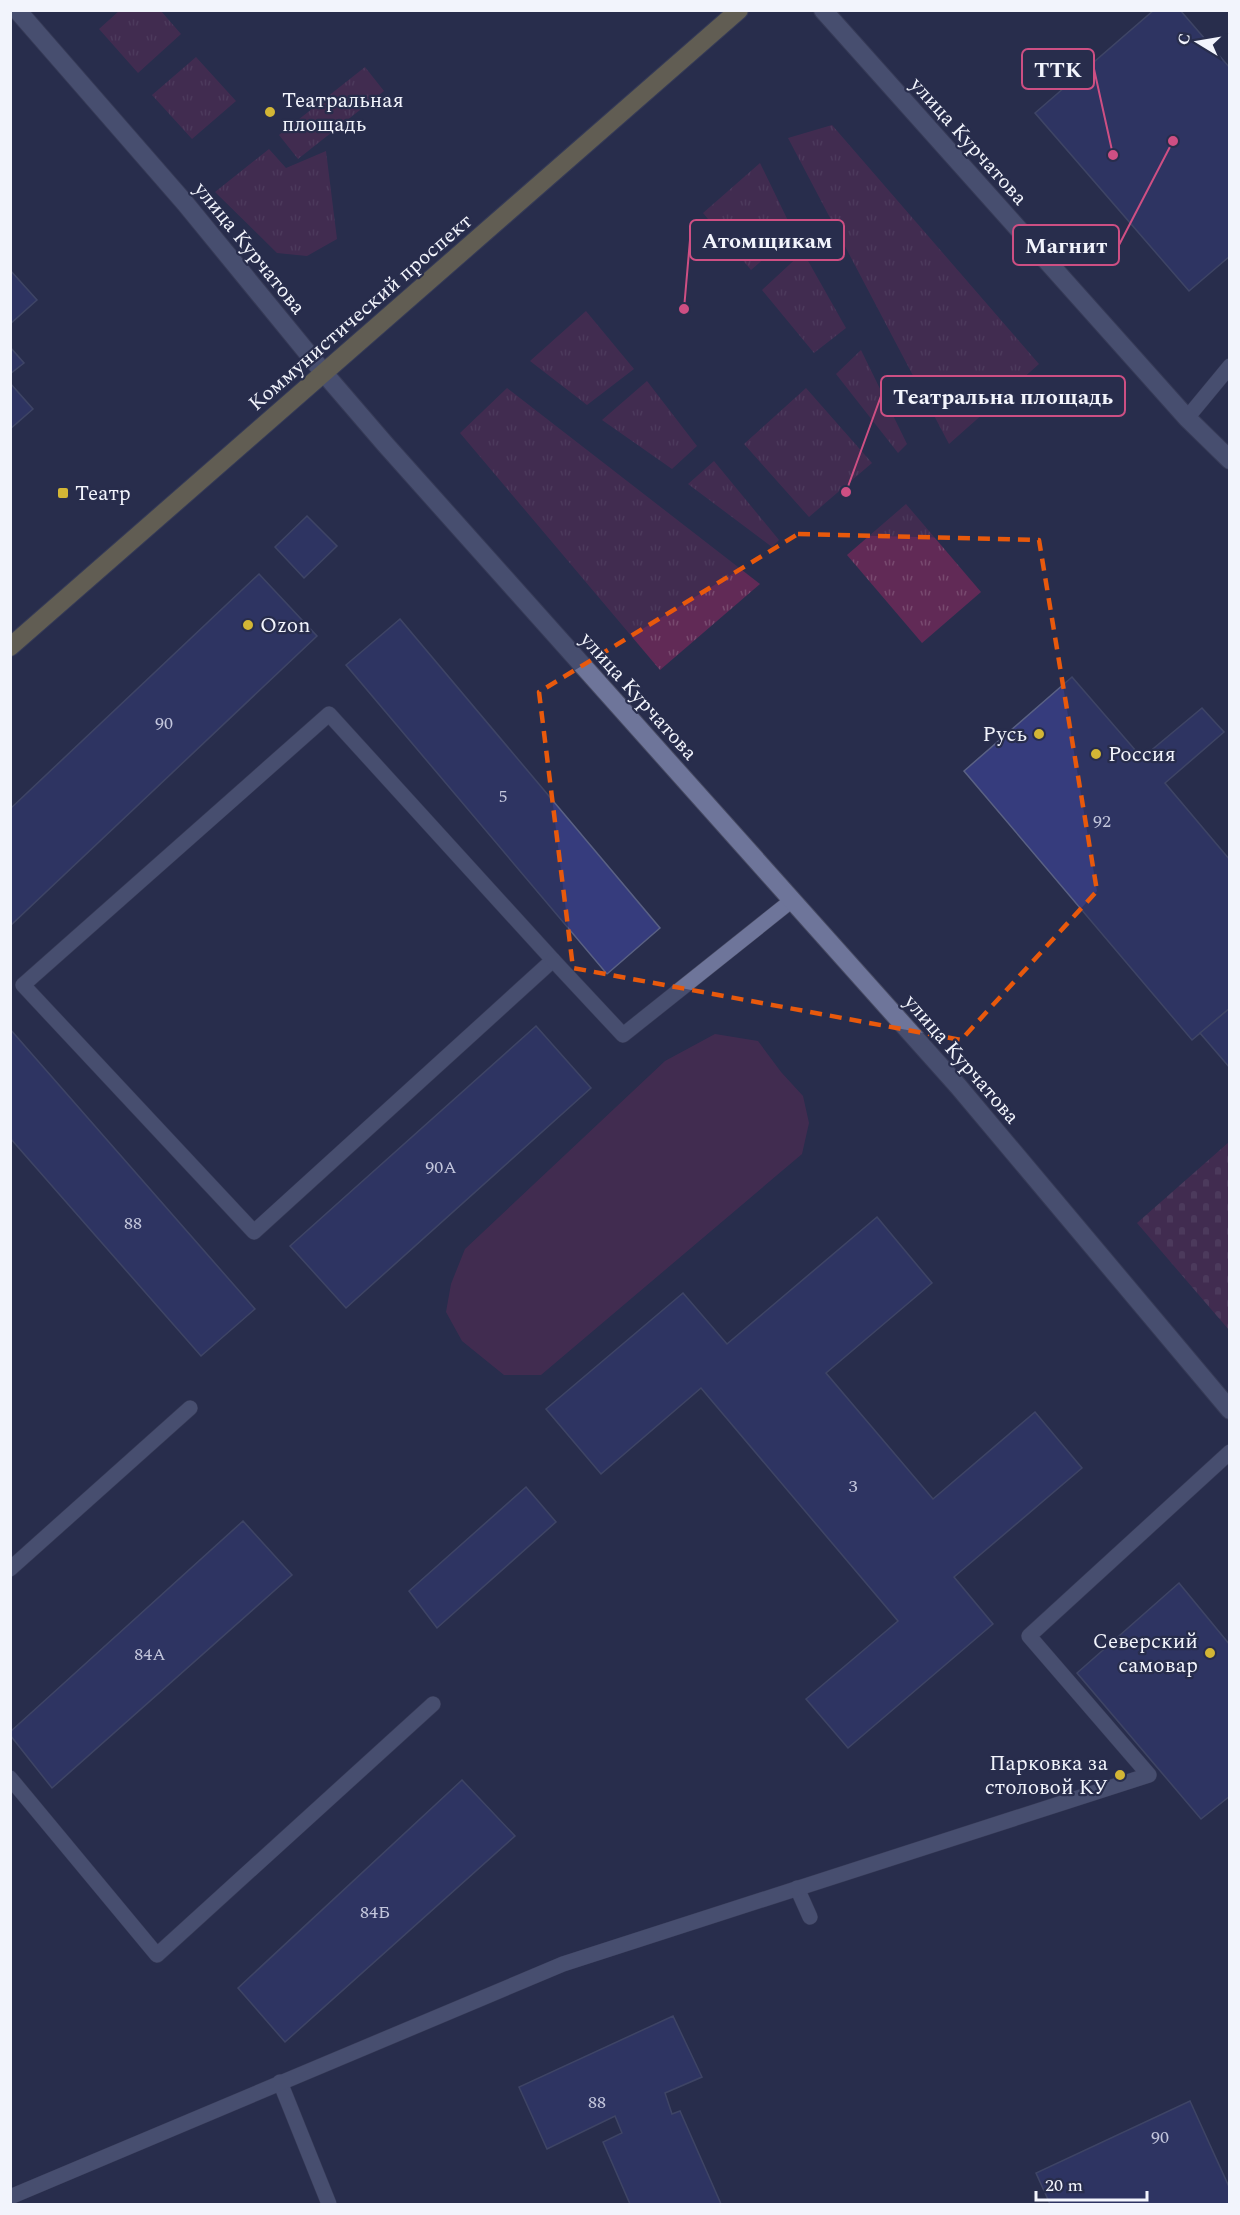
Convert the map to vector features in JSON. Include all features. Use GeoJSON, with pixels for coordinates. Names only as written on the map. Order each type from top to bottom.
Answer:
{"type":"FeatureCollection","features":[{"type":"Feature","properties":{"kind":"main road","name":"Коммунистический проспект"},"geometry":{"type":"LineString","coordinates":[[10,647],[739,10]]}},
{"type":"Feature","properties":{"kind":"street","name":"улица Курчатова"},"geometry":{"type":"LineString","coordinates":[[17,10],[185,203],[324,373],[791,901],[958,1086],[1230,1410]]}},
{"type":"Feature","properties":{"kind":"street","name":"улица Курчатова"},"geometry":{"type":"LineString","coordinates":[[823,10],[1187,418],[1230,460]]}},
{"type":"Feature","properties":{"kind":"lane"},"geometry":{"type":"LineString","coordinates":[[1187,418],[1230,366]]}},
{"type":"Feature","properties":{"kind":"lane"},"geometry":{"type":"LineString","coordinates":[[553,960],[254,1232],[23,986],[328,714],[623,1035],[791,901]]}},
{"type":"Feature","properties":{"kind":"lane"},"geometry":{"type":"LineString","coordinates":[[10,1569],[190,1408]]}},
{"type":"Feature","properties":{"kind":"lane"},"geometry":{"type":"LineString","coordinates":[[10,2197],[563,1964],[1149,1775],[1029,1636],[1230,1452]]}},
{"type":"Feature","properties":{"kind":"lane"},"geometry":{"type":"LineString","coordinates":[[10,1778],[157,1955],[433,1704]]}},
{"type":"Feature","properties":{"kind":"lane"},"geometry":{"type":"LineString","coordinates":[[797,1888],[810,1917]]}},
{"type":"Feature","properties":{"kind":"lane"},"geometry":{"type":"LineString","coordinates":[[280,2082],[329,2205]]}},
{"type":"Feature","properties":{"kind":"highlighted area"},"geometry":{"type":"Polygon","coordinates":[[[798,534],[1039,540],[1097,891],[961,1040],[573,968],[539,692],[798,534]]]}},
{"type":"Feature","properties":{"kind":"green space"},"geometry":{"type":"Polygon","coordinates":[[[119,11],[161,11],[181,34],[138,73],[99,29],[119,11]]]}},
{"type":"Feature","properties":{"kind":"green space"},"geometry":{"type":"Polygon","coordinates":[[[196,57],[236,101],[192,139],[152,95],[196,57]]]}},
{"type":"Feature","properties":{"kind":"green space"},"geometry":{"type":"Polygon","coordinates":[[[365,67],[384,91],[298,159],[279,135],[365,67]]]}},
{"type":"Feature","properties":{"kind":"green space"},"geometry":{"type":"Polygon","coordinates":[[[832,125],[1039,364],[949,444],[788,138],[832,125]]]}},
{"type":"Feature","properties":{"kind":"green space"},"geometry":{"type":"Polygon","coordinates":[[[269,149],[286,168],[326,151],[337,239],[307,256],[277,253],[215,192],[269,149]]]}},
{"type":"Feature","properties":{"kind":"green space"},"geometry":{"type":"Polygon","coordinates":[[[760,163],[794,233],[751,270],[703,213],[760,163]]]}},
{"type":"Feature","properties":{"kind":"green space"},"geometry":{"type":"Polygon","coordinates":[[[803,252],[846,328],[814,353],[762,290],[803,252]]]}},
{"type":"Feature","properties":{"kind":"green space"},"geometry":{"type":"Polygon","coordinates":[[[586,311],[634,369],[587,405],[530,361],[586,311]]]}},
{"type":"Feature","properties":{"kind":"green space"},"geometry":{"type":"Polygon","coordinates":[[[861,350],[907,444],[898,453],[836,374],[861,350]]]}},
{"type":"Feature","properties":{"kind":"green space"},"geometry":{"type":"Polygon","coordinates":[[[647,381],[697,446],[672,469],[602,420],[647,381]]]}},
{"type":"Feature","properties":{"kind":"green space"},"geometry":{"type":"Polygon","coordinates":[[[507,388],[760,584],[660,670],[460,433],[507,388]]]}},
{"type":"Feature","properties":{"kind":"green space"},"geometry":{"type":"Polygon","coordinates":[[[806,388],[872,463],[809,517],[744,444],[806,388]]]}},
{"type":"Feature","properties":{"kind":"green space"},"geometry":{"type":"Polygon","coordinates":[[[714,461],[779,540],[772,547],[688,484],[714,461]]]}},
{"type":"Feature","properties":{"kind":"green space"},"geometry":{"type":"Polygon","coordinates":[[[906,504],[981,592],[922,643],[847,555],[906,504]]]}},
{"type":"Feature","properties":{"kind":"green space"},"geometry":{"type":"Polygon","coordinates":[[[715,1034],[758,1041],[781,1072],[803,1096],[809,1123],[802,1154],[541,1375],[504,1375],[462,1341],[446,1312],[451,1284],[465,1249],[665,1061],[715,1034]]]}},
{"type":"Feature","properties":{"kind":"green space"},"geometry":{"type":"Polygon","coordinates":[[[1229,1142],[1229,1330],[1137,1223],[1229,1142]]]}},
{"type":"Feature","properties":{"kind":"building"},"geometry":{"type":"Polygon","coordinates":[[[1154,10],[1180,10],[1230,68],[1230,256],[1189,291],[1035,113],[1154,10]]]}},
{"type":"Feature","properties":{"kind":"building"},"geometry":{"type":"Polygon","coordinates":[[[10,270],[37,300],[10,324],[10,270]]]}},
{"type":"Feature","properties":{"kind":"building"},"geometry":{"type":"Polygon","coordinates":[[[10,347],[24,363],[10,374],[10,347]]]}},
{"type":"Feature","properties":{"kind":"building"},"geometry":{"type":"Polygon","coordinates":[[[10,383],[33,409],[10,429],[10,383]]]}},
{"type":"Feature","properties":{"kind":"building"},"geometry":{"type":"Polygon","coordinates":[[[307,516],[337,546],[304,578],[275,547],[307,516]]]}},
{"type":"Feature","properties":{"kind":"building"},"geometry":{"type":"Polygon","coordinates":[[[259,574],[317,636],[10,926],[10,809],[259,574]]]}},
{"type":"Feature","properties":{"kind":"building"},"geometry":{"type":"Polygon","coordinates":[[[400,619],[660,928],[607,974],[346,665],[400,619]]]}},
{"type":"Feature","properties":{"kind":"building"},"geometry":{"type":"Polygon","coordinates":[[[1072,677],[1142,758],[1202,708],[1224,732],[1165,783],[1230,860],[1230,1008],[1192,1040],[964,771],[1072,677]]]}},
{"type":"Feature","properties":{"kind":"building"},"geometry":{"type":"Polygon","coordinates":[[[1230,1008],[1230,1068],[1200,1033],[1230,1008]]]}},
{"type":"Feature","properties":{"kind":"building"},"geometry":{"type":"Polygon","coordinates":[[[536,1026],[591,1088],[346,1308],[290,1246],[536,1026]]]}},
{"type":"Feature","properties":{"kind":"building"},"geometry":{"type":"Polygon","coordinates":[[[10,1029],[255,1309],[201,1356],[10,1138],[10,1029]]]}},
{"type":"Feature","properties":{"kind":"building"},"geometry":{"type":"Polygon","coordinates":[[[877,1217],[932,1283],[826,1373],[933,1499],[1035,1412],[1082,1468],[954,1577],[993,1624],[848,1748],[806,1699],[898,1621],[701,1388],[601,1474],[546,1409],[683,1293],[727,1344],[877,1217]]]}},
{"type":"Feature","properties":{"kind":"building"},"geometry":{"type":"Polygon","coordinates":[[[526,1487],[556,1522],[437,1628],[409,1591],[526,1487]]]}},
{"type":"Feature","properties":{"kind":"building"},"geometry":{"type":"Polygon","coordinates":[[[243,1521],[292,1575],[52,1788],[10,1735],[10,1732],[243,1521]]]}},
{"type":"Feature","properties":{"kind":"building"},"geometry":{"type":"Polygon","coordinates":[[[1179,1583],[1230,1645],[1230,1796],[1201,1819],[1077,1673],[1179,1583]]]}},
{"type":"Feature","properties":{"kind":"building"},"geometry":{"type":"Polygon","coordinates":[[[462,1780],[515,1836],[285,2042],[238,1988],[462,1780]]]}},
{"type":"Feature","properties":{"kind":"building"},"geometry":{"type":"Polygon","coordinates":[[[673,2016],[702,2077],[665,2093],[672,2114],[680,2111],[721,2204],[630,2204],[603,2142],[622,2133],[615,2116],[547,2149],[519,2087],[673,2016]]]}},
{"type":"Feature","properties":{"kind":"building"},"geometry":{"type":"Polygon","coordinates":[[[1190,2101],[1230,2189],[1230,2204],[1050,2204],[1036,2173],[1190,2101]]]}},
{"type":"Feature","properties":{"kind":"place","name":"Театральная площадь"},"geometry":{"type":"Point","coordinates":[270,112]}},
{"type":"Feature","properties":{"kind":"place","name":"Магнит"},"geometry":{"type":"Point","coordinates":[1173,141]}},
{"type":"Feature","properties":{"kind":"place","name":"ТТК"},"geometry":{"type":"Point","coordinates":[1113,155]}},
{"type":"Feature","properties":{"kind":"place","name":"Атомщикам"},"geometry":{"type":"Point","coordinates":[684,309]}},
{"type":"Feature","properties":{"kind":"place","name":"Театральна площадь"},"geometry":{"type":"Point","coordinates":[846,492]}},
{"type":"Feature","properties":{"kind":"place","name":"Театр"},"geometry":{"type":"Point","coordinates":[63,493]}},
{"type":"Feature","properties":{"kind":"place","name":"Ozon"},"geometry":{"type":"Point","coordinates":[248,625]}},
{"type":"Feature","properties":{"kind":"place","name":"Русь"},"geometry":{"type":"Point","coordinates":[1039,734]}},
{"type":"Feature","properties":{"kind":"place","name":"Россия"},"geometry":{"type":"Point","coordinates":[1096,754]}},
{"type":"Feature","properties":{"kind":"place","name":"Северский самовар"},"geometry":{"type":"Point","coordinates":[1210,1653]}},
{"type":"Feature","properties":{"kind":"place","name":"Парковка за столовой КУ"},"geometry":{"type":"Point","coordinates":[1120,1775]}}]}
